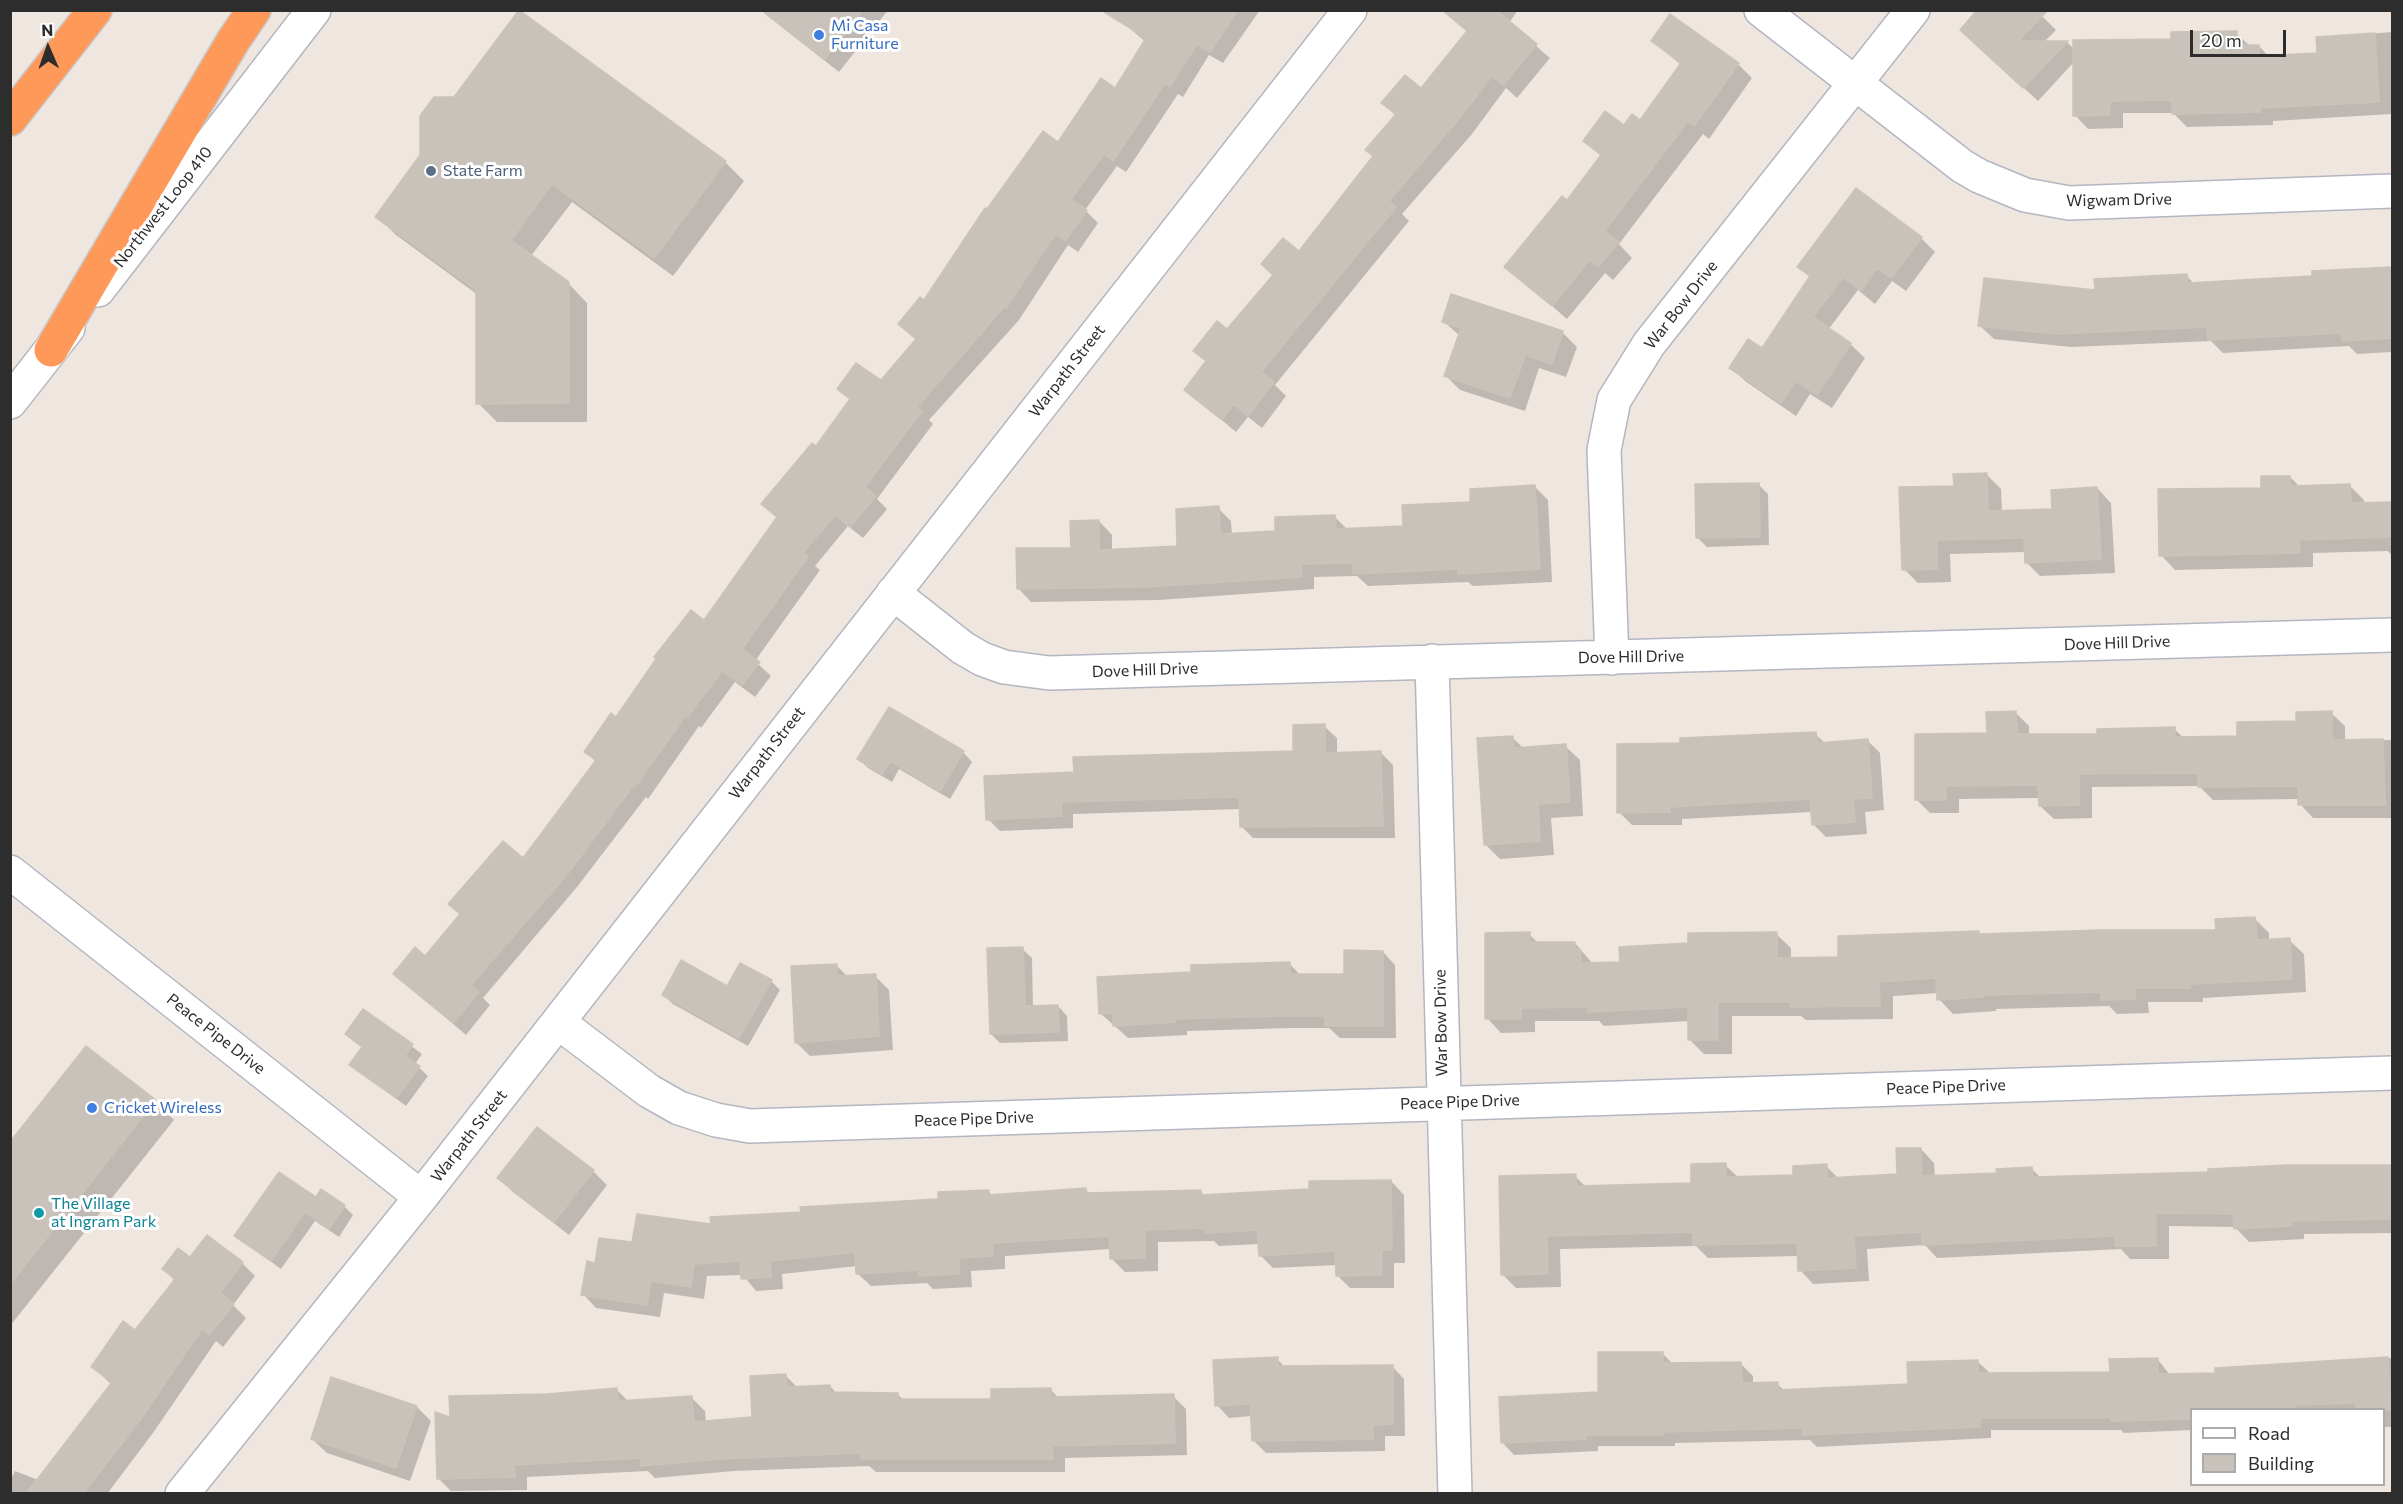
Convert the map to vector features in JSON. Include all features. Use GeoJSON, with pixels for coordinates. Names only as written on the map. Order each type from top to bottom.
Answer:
{"type":"FeatureCollection","features":[{"type":"Feature","properties":{"kind":"highway"},"geometry":{"type":"LineString","coordinates":[[10,119],[95,10]]}},
{"type":"Feature","properties":{"kind":"highway"},"geometry":{"type":"LineString","coordinates":[[51,350],[233,41],[254,10]]}},
{"type":"Feature","properties":{"kind":"street","name":"Northwest Loop 410"},"geometry":{"type":"LineString","coordinates":[[10,402],[314,10]]}},
{"type":"Feature","properties":{"kind":"street","name":"Warpath Street"},"geometry":{"type":"LineString","coordinates":[[189,1491],[1350,10]]}},
{"type":"Feature","properties":{"kind":"street","name":"Wigwam Drive"},"geometry":{"type":"LineString","coordinates":[[1761,10],[1962,166],[1979,176],[2025,195],[2069,203],[2392,191]]}},
{"type":"Feature","properties":{"kind":"street","name":"War Bow Drive"},"geometry":{"type":"LineString","coordinates":[[1612,658],[1604,450],[1614,400],[1649,345],[1913,10]]}},
{"type":"Feature","properties":{"kind":"street","name":"Dove Hill Drive"},"geometry":{"type":"LineString","coordinates":[[893,593],[963,648],[982,659],[1004,667],[1038,672],[2392,635]]}},
{"type":"Feature","properties":{"kind":"street","name":"War Bow Drive"},"geometry":{"type":"LineString","coordinates":[[1432,661],[1455,1494]]}},
{"type":"Feature","properties":{"kind":"street","name":"Peace Pipe Drive"},"geometry":{"type":"LineString","coordinates":[[10,872],[421,1197]]}},
{"type":"Feature","properties":{"kind":"street","name":"Peace Pipe Drive"},"geometry":{"type":"LineString","coordinates":[[558,1022],[649,1091],[679,1108],[716,1120],[750,1126],[2392,1073]]}},
{"type":"Feature","properties":{"kind":"building"},"geometry":{"type":"Polygon","coordinates":[[[519,10],[726,161],[654,258],[552,184],[511,240],[569,282],[569,403],[476,404],[476,290],[375,217],[420,155],[420,116],[434,97],[454,97],[519,10]]]}},
{"type":"Feature","properties":{"kind":"building","name":"Mi Casa Furniture"},"geometry":{"type":"Polygon","coordinates":[[[762,10],[863,10],[825,59],[762,10]]]}},
{"type":"Feature","properties":{"kind":"building"},"geometry":{"type":"Polygon","coordinates":[[[1101,10],[1238,10],[1210,52],[1197,44],[1170,86],[1165,83],[1113,161],[1104,154],[1071,199],[1087,210],[1065,241],[1055,234],[1006,308],[1004,307],[917,407],[922,411],[865,487],[876,496],[850,527],[835,515],[803,553],[808,557],[742,649],[760,662],[742,685],[722,671],[688,716],[686,715],[635,787],[633,786],[566,876],[471,985],[479,992],[453,1023],[393,974],[415,947],[425,956],[460,914],[448,904],[503,841],[523,858],[596,760],[584,752],[611,713],[616,717],[656,659],[654,657],[691,610],[704,620],[777,517],[761,504],[812,443],[816,446],[850,399],[837,389],[856,363],[881,380],[916,339],[898,324],[920,297],[924,300],[985,208],[987,209],[1043,131],[1058,142],[1101,78],[1115,88],[1146,38],[1101,10]]]}},
{"type":"Feature","properties":{"kind":"building"},"geometry":{"type":"Polygon","coordinates":[[[1442,10],[1496,10],[1537,44],[1503,85],[1492,76],[1389,201],[1396,207],[1261,372],[1274,382],[1248,416],[1234,404],[1222,420],[1184,390],[1206,361],[1193,351],[1217,321],[1227,329],[1273,275],[1261,264],[1283,238],[1299,251],[1373,156],[1365,150],[1396,114],[1381,103],[1405,75],[1421,88],[1467,31],[1442,10]]]}},
{"type":"Feature","properties":{"kind":"building"},"geometry":{"type":"Polygon","coordinates":[[[1977,10],[2048,10],[2018,41],[2068,41],[2023,88],[1960,30],[1977,10]]]}},
{"type":"Feature","properties":{"kind":"building"},"geometry":{"type":"Polygon","coordinates":[[[1670,14],[1739,63],[1694,126],[1688,121],[1605,231],[1619,242],[1598,267],[1590,260],[1552,306],[1504,267],[1562,196],[1567,200],[1601,155],[1583,141],[1605,111],[1624,125],[1632,114],[1640,120],[1681,63],[1651,41],[1670,14]]]}},
{"type":"Feature","properties":{"kind":"building"},"geometry":{"type":"Polygon","coordinates":[[[2237,31],[2237,45],[2259,45],[2259,56],[2317,53],[2316,37],[2375,33],[2379,102],[2260,108],[2260,112],[2172,114],[2172,100],[2110,101],[2110,115],[2073,116],[2073,40],[2171,39],[2171,32],[2237,31]]]}},
{"type":"Feature","properties":{"kind":"building"},"geometry":{"type":"Polygon","coordinates":[[[1856,188],[1922,237],[1891,278],[1877,268],[1861,291],[1843,277],[1813,317],[1851,343],[1817,395],[1796,381],[1781,403],[1729,368],[1748,339],[1762,348],[1810,276],[1797,267],[1856,188]]]}},
{"type":"Feature","properties":{"kind":"building"},"geometry":{"type":"Polygon","coordinates":[[[2392,267],[2392,338],[2342,341],[2341,333],[2208,340],[2207,327],[2056,334],[1978,326],[1984,278],[2095,290],[2094,279],[2187,274],[2188,283],[2312,276],[2312,271],[2392,267]]]}},
{"type":"Feature","properties":{"kind":"building"},"geometry":{"type":"Polygon","coordinates":[[[1451,294],[1563,331],[1552,364],[1525,355],[1510,398],[1444,376],[1461,328],[1442,322],[1451,294]]]}},
{"type":"Feature","properties":{"kind":"building"},"geometry":{"type":"Polygon","coordinates":[[[1987,473],[1988,511],[2052,509],[2051,490],[2097,487],[2101,559],[2025,563],[2024,538],[1937,540],[1937,569],[1902,570],[1899,487],[1954,486],[1953,474],[1987,473]]]}},
{"type":"Feature","properties":{"kind":"building"},"geometry":{"type":"Polygon","coordinates":[[[2261,476],[2290,476],[2291,486],[2350,484],[2351,503],[2392,502],[2392,537],[2299,540],[2300,553],[2159,556],[2158,489],[2261,488],[2261,476]]]}},
{"type":"Feature","properties":{"kind":"building"},"geometry":{"type":"Polygon","coordinates":[[[1759,483],[1760,537],[1696,538],[1695,484],[1759,483]]]}},
{"type":"Feature","properties":{"kind":"building"},"geometry":{"type":"Polygon","coordinates":[[[1535,485],[1540,569],[1458,574],[1458,569],[1353,574],[1353,563],[1301,564],[1302,577],[1145,587],[1017,589],[1016,548],[1071,548],[1070,521],[1099,520],[1099,550],[1177,546],[1176,509],[1219,506],[1220,534],[1275,531],[1275,517],[1335,515],[1336,529],[1403,526],[1402,505],[1470,502],[1470,489],[1535,485]]]}},
{"type":"Feature","properties":{"kind":"building"},"geometry":{"type":"Polygon","coordinates":[[[889,707],[964,751],[940,791],[890,761],[882,774],[857,759],[889,707]]]}},
{"type":"Feature","properties":{"kind":"building"},"geometry":{"type":"Polygon","coordinates":[[[2016,711],[2017,734],[2097,734],[2097,729],[2175,727],[2175,737],[2237,736],[2237,722],[2296,721],[2296,712],[2332,711],[2332,740],[2383,739],[2385,805],[2298,805],[2298,786],[2198,787],[2198,773],[2079,774],[2079,805],[2039,806],[2038,785],[1946,786],[1946,800],[1915,800],[1915,734],[1987,733],[1986,712],[2016,711]]]}},
{"type":"Feature","properties":{"kind":"building"},"geometry":{"type":"Polygon","coordinates":[[[1325,724],[1325,753],[1381,751],[1383,826],[1240,827],[1239,797],[1061,802],[1062,816],[986,820],[984,776],[1074,772],[1073,757],[1293,751],[1293,725],[1325,724]]]}},
{"type":"Feature","properties":{"kind":"building"},"geometry":{"type":"Polygon","coordinates":[[[1816,732],[1817,743],[1868,739],[1872,798],[1853,799],[1855,822],[1812,825],[1810,799],[1670,807],[1670,812],[1617,813],[1617,744],[1680,743],[1680,738],[1816,732]]]}},
{"type":"Feature","properties":{"kind":"building"},"geometry":{"type":"Polygon","coordinates":[[[1513,736],[1514,748],[1566,744],[1570,802],[1538,804],[1540,841],[1484,845],[1477,738],[1513,736]]]}},
{"type":"Feature","properties":{"kind":"building"},"geometry":{"type":"Polygon","coordinates":[[[2255,917],[2257,940],[2290,938],[2292,979],[2190,984],[2190,988],[2135,988],[2135,999],[2101,1000],[2101,992],[1983,995],[1983,997],[1937,1000],[1936,978],[1879,982],[1880,1006],[1790,1007],[1790,1002],[1718,1002],[1718,1040],[1688,1040],[1688,1007],[1588,1012],[1588,1007],[1521,1008],[1521,1019],[1485,1019],[1485,933],[1530,932],[1530,942],[1575,942],[1575,949],[1580,949],[1581,963],[1620,962],[1619,947],[1688,943],[1688,933],[1777,932],[1777,958],[1838,957],[1838,936],[1979,931],[1979,934],[2100,930],[2216,930],[2215,919],[2255,917]]]}},
{"type":"Feature","properties":{"kind":"building"},"geometry":{"type":"Polygon","coordinates":[[[1023,947],[1025,1006],[1058,1005],[1059,1032],[990,1034],[987,948],[1023,947]]]}},
{"type":"Feature","properties":{"kind":"building"},"geometry":{"type":"Polygon","coordinates":[[[1344,950],[1383,951],[1383,1026],[1325,1026],[1325,1016],[1278,1016],[1175,1019],[1175,1022],[1113,1026],[1113,1013],[1099,1014],[1097,977],[1191,972],[1191,965],[1290,962],[1290,974],[1344,974],[1344,950]]]}},
{"type":"Feature","properties":{"kind":"building"},"geometry":{"type":"Polygon","coordinates":[[[681,960],[727,986],[740,963],[772,980],[739,1038],[662,995],[681,960]]]}},
{"type":"Feature","properties":{"kind":"building"},"geometry":{"type":"Polygon","coordinates":[[[837,964],[837,976],[876,974],[879,1036],[795,1043],[791,966],[837,964]]]}},
{"type":"Feature","properties":{"kind":"building"},"geometry":{"type":"Polygon","coordinates":[[[363,1009],[413,1044],[405,1056],[420,1066],[396,1098],[349,1065],[362,1047],[345,1034],[363,1009]]]}},
{"type":"Feature","properties":{"kind":"building","name":"The Village at Ingram Park"},"geometry":{"type":"Polygon","coordinates":[[[86,1046],[156,1100],[10,1284],[10,1142],[86,1046]]]}},
{"type":"Feature","properties":{"kind":"building"},"geometry":{"type":"Polygon","coordinates":[[[537,1127],[594,1170],[554,1222],[497,1178],[537,1127]]]}},
{"type":"Feature","properties":{"kind":"building"},"geometry":{"type":"Polygon","coordinates":[[[1896,1148],[1921,1148],[1922,1176],[1997,1173],[1996,1169],[2032,1167],[2033,1177],[2208,1172],[2208,1169],[2288,1165],[2392,1165],[2392,1219],[2291,1221],[2292,1226],[2234,1229],[2233,1214],[2156,1213],[2156,1246],[2115,1246],[2115,1236],[1922,1245],[1922,1232],[1854,1236],[1856,1268],[1798,1271],[1797,1243],[1693,1245],[1693,1232],[1547,1236],[1548,1274],[1501,1275],[1499,1176],[1576,1174],[1576,1186],[1691,1183],[1691,1164],[1726,1163],[1726,1177],[1793,1175],[1793,1166],[1827,1164],[1827,1178],[1897,1174],[1896,1148]]]}},
{"type":"Feature","properties":{"kind":"building"},"geometry":{"type":"Polygon","coordinates":[[[279,1172],[316,1197],[321,1189],[345,1205],[329,1229],[305,1212],[271,1261],[234,1236],[279,1172]]]}},
{"type":"Feature","properties":{"kind":"building"},"geometry":{"type":"Polygon","coordinates":[[[1391,1180],[1392,1250],[1382,1250],[1382,1275],[1336,1276],[1335,1251],[1259,1256],[1257,1230],[1205,1233],[1204,1228],[1145,1230],[1145,1258],[1110,1259],[1109,1236],[992,1243],[993,1256],[959,1258],[959,1274],[918,1276],[918,1270],[856,1274],[855,1252],[770,1261],[771,1277],[741,1279],[740,1261],[694,1264],[691,1287],[651,1281],[647,1305],[581,1295],[587,1261],[595,1263],[599,1238],[632,1242],[637,1214],[711,1224],[710,1217],[801,1212],[800,1207],[938,1199],[938,1192],[989,1190],[989,1195],[1086,1188],[1086,1193],[1201,1190],[1201,1195],[1309,1189],[1309,1181],[1391,1180]]]}},
{"type":"Feature","properties":{"kind":"building"},"geometry":{"type":"Polygon","coordinates":[[[207,1235],[243,1262],[220,1293],[234,1304],[209,1335],[202,1329],[140,1420],[83,1494],[26,1494],[112,1382],[91,1367],[123,1321],[135,1330],[175,1279],[162,1269],[178,1248],[190,1257],[207,1235]]]}},
{"type":"Feature","properties":{"kind":"building"},"geometry":{"type":"Polygon","coordinates":[[[1598,1352],[1663,1352],[1663,1363],[1741,1362],[1742,1383],[1778,1382],[1778,1390],[1908,1384],[1907,1362],[1978,1360],[1978,1373],[2110,1372],[2109,1359],[2158,1358],[2158,1374],[2215,1373],[2215,1368],[2388,1357],[2391,1410],[2356,1408],[2356,1403],[2295,1405],[2296,1408],[2190,1408],[2190,1419],[2111,1421],[2111,1418],[1980,1418],[1980,1427],[1803,1435],[1803,1428],[1663,1432],[1663,1435],[1586,1435],[1586,1439],[1501,1443],[1499,1397],[1598,1392],[1598,1352]]]}},
{"type":"Feature","properties":{"kind":"building"},"geometry":{"type":"Polygon","coordinates":[[[1278,1357],[1278,1366],[1393,1365],[1393,1424],[1373,1425],[1373,1439],[1252,1441],[1250,1404],[1215,1406],[1213,1360],[1278,1357]]]}},
{"type":"Feature","properties":{"kind":"building"},"geometry":{"type":"Polygon","coordinates":[[[786,1374],[787,1387],[830,1385],[830,1392],[898,1393],[898,1399],[991,1399],[991,1389],[1051,1388],[1051,1397],[1174,1394],[1175,1443],[1052,1446],[1053,1459],[861,1459],[861,1453],[720,1459],[641,1466],[640,1458],[514,1465],[515,1477],[437,1479],[435,1412],[450,1417],[449,1396],[547,1394],[617,1388],[618,1401],[692,1396],[694,1422],[752,1417],[750,1376],[786,1374]]]}},
{"type":"Feature","properties":{"kind":"building"},"geometry":{"type":"Polygon","coordinates":[[[331,1377],[417,1406],[396,1468],[311,1439],[331,1377]]]}},
{"type":"Feature","properties":{"kind":"place","name":"Mi Casa Furniture"},"geometry":{"type":"Point","coordinates":[819,35]}},
{"type":"Feature","properties":{"kind":"place","name":"State Farm"},"geometry":{"type":"Point","coordinates":[431,171]}},
{"type":"Feature","properties":{"kind":"place","name":"Cricket Wireless"},"geometry":{"type":"Point","coordinates":[92,1108]}},
{"type":"Feature","properties":{"kind":"place","name":"The Village at Ingram Park"},"geometry":{"type":"Point","coordinates":[39,1213]}}]}
